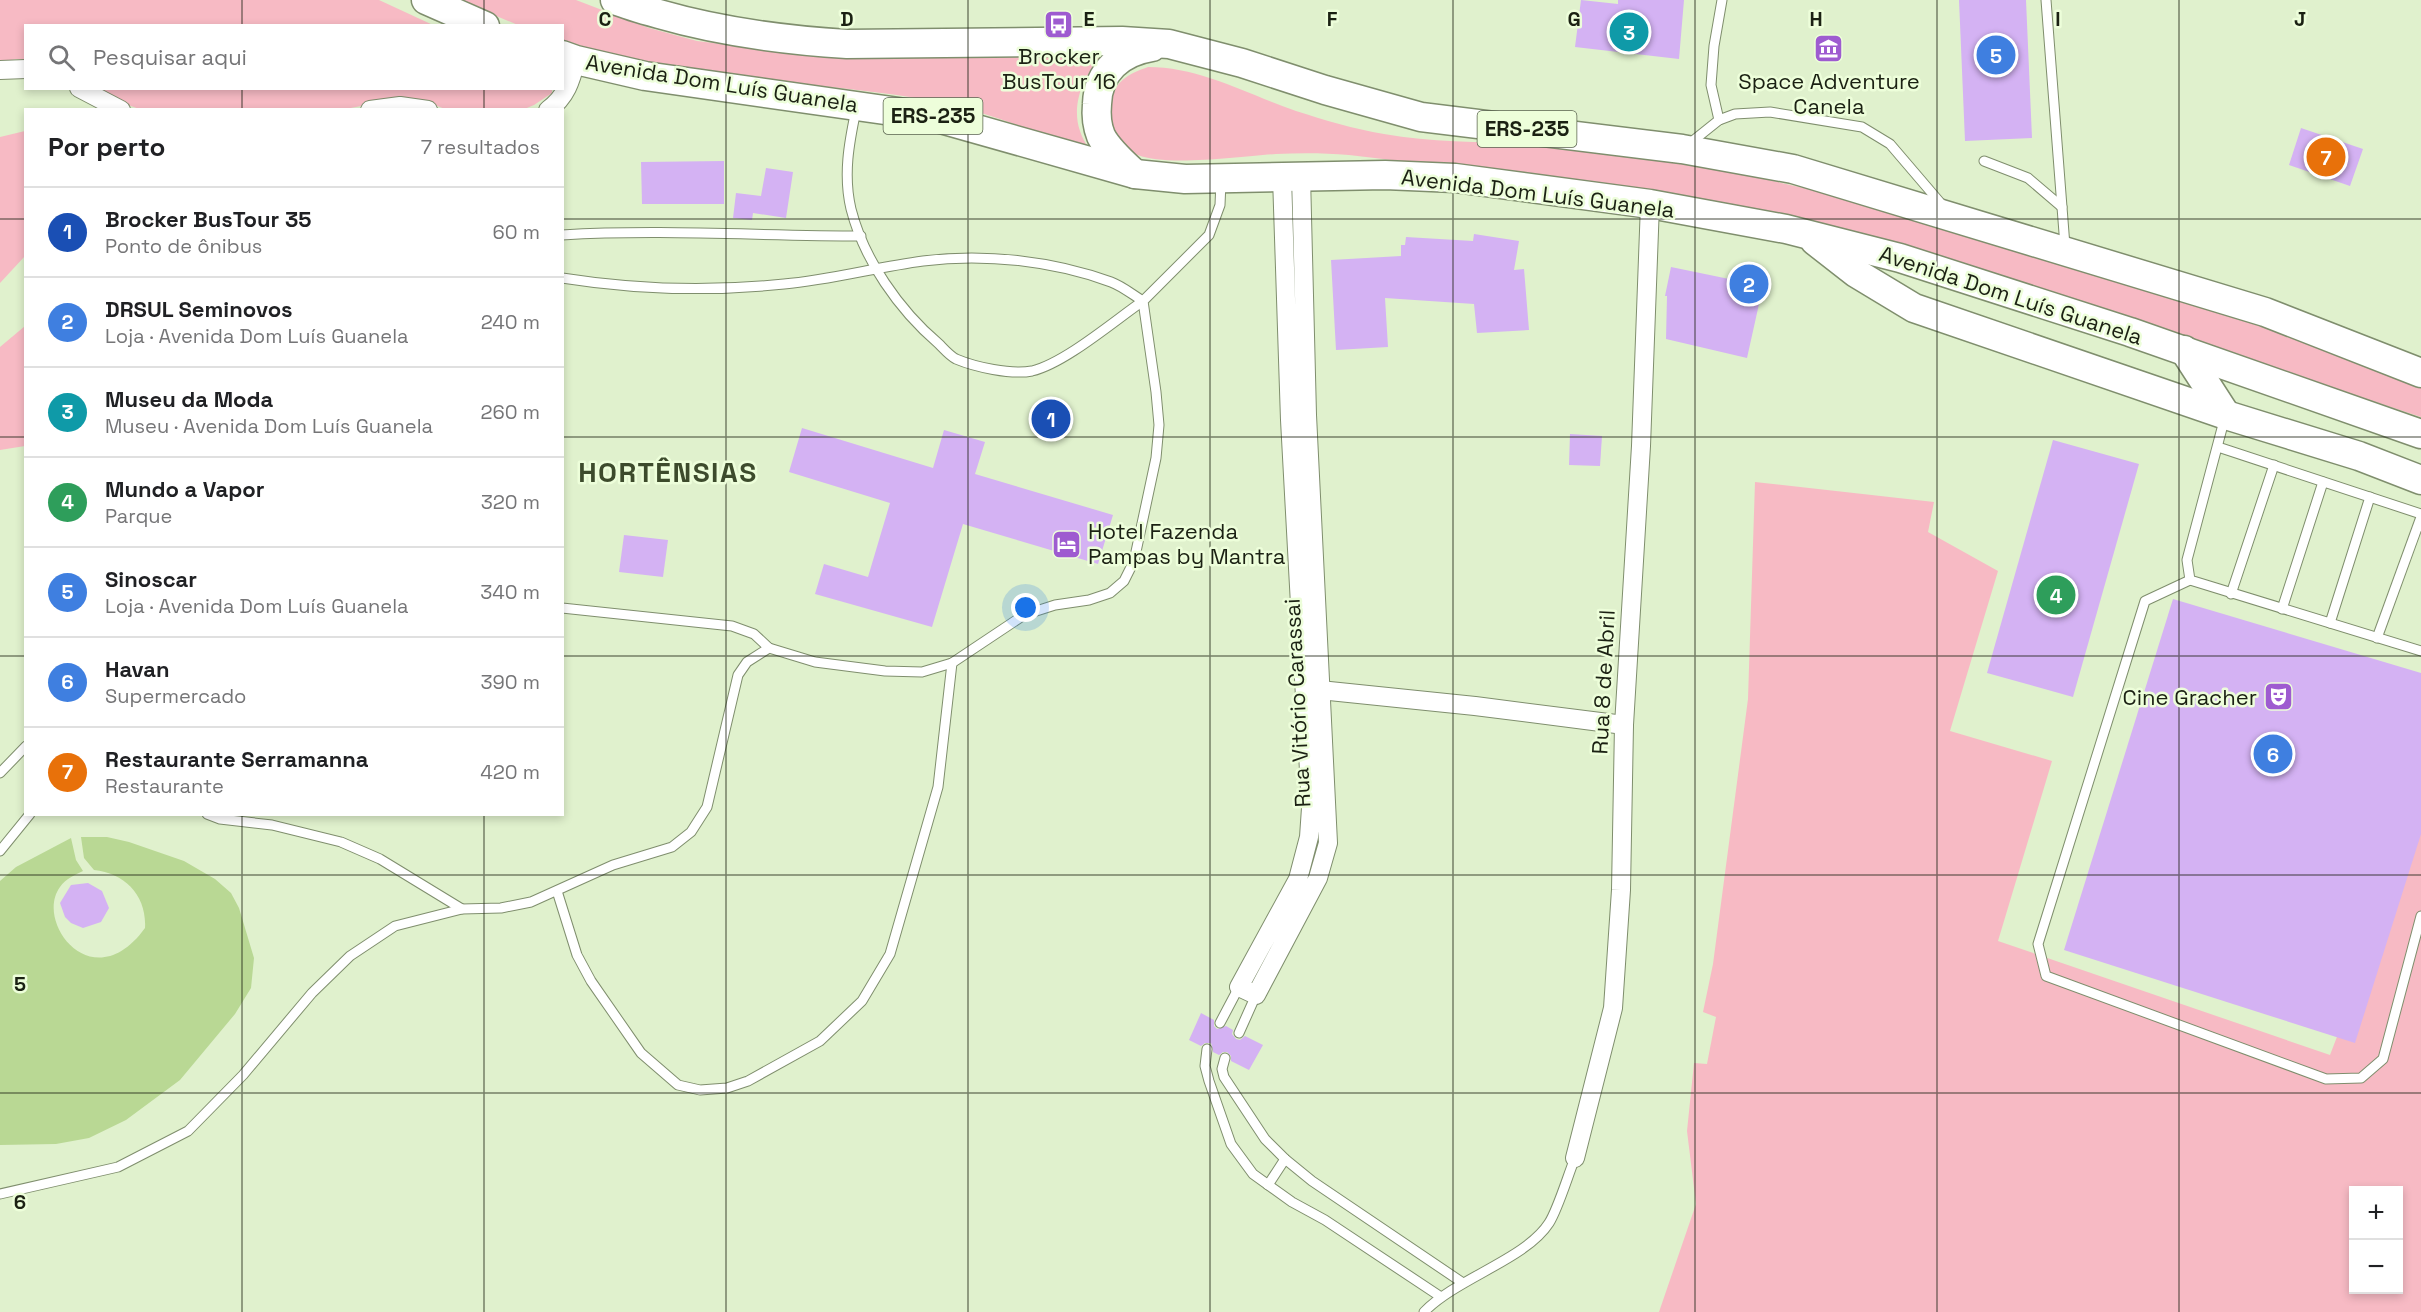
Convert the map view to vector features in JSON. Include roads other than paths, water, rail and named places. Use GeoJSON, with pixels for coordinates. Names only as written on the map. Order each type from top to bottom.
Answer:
{"type":"FeatureCollection","features":[{"type":"Feature","properties":{"kind":"main road"},"geometry":{"type":"LineString","coordinates":[[426,0],[480,24]]}},
{"type":"Feature","properties":{"kind":"main road","name":"ERS-235"},"geometry":{"type":"LineString","coordinates":[[615,0],[693,24],[752,36],[803,41],[931,44],[1122,41],[1169,44],[1242,63],[1325,90],[1421,117],[1527,128],[1682,149],[1794,169],[2265,312],[2421,373]]}},
{"type":"Feature","properties":{"kind":"main road"},"geometry":{"type":"LineString","coordinates":[[1135,174],[1101,136],[1096,116],[1097,90],[1108,68],[1126,54],[1169,44]]}},
{"type":"Feature","properties":{"kind":"main road","name":"Avenida Dom Luís Guanela"},"geometry":{"type":"LineString","coordinates":[[569,58],[645,75],[726,88],[857,104],[956,122],[1135,174],[1185,179],[1433,176],[1650,204],[1804,232],[1900,258],[2184,350],[2421,434]]}},
{"type":"Feature","properties":{"kind":"main road"},"geometry":{"type":"LineString","coordinates":[[1804,232],[1856,273],[1914,308],[2226,415],[2359,456],[2421,480]]}},
{"type":"Feature","properties":{"kind":"main road"},"geometry":{"type":"LineString","coordinates":[[2184,350],[2226,415]]}},
{"type":"Feature","properties":{"kind":"street"},"geometry":{"type":"LineString","coordinates":[[556,107],[571,81],[569,58]]}},
{"type":"Feature","properties":{"kind":"street"},"geometry":{"type":"LineString","coordinates":[[0,70],[24,69]]}},
{"type":"Feature","properties":{"kind":"street"},"geometry":{"type":"LineString","coordinates":[[83,90],[117,108]]}},
{"type":"Feature","properties":{"kind":"street"},"geometry":{"type":"LineString","coordinates":[[385,108],[400,106],[414,108]]}},
{"type":"Feature","properties":{"kind":"street","name":"Rua Vitório Carassai"},"geometry":{"type":"LineString","coordinates":[[1256,995],[1318,878],[1328,843],[1312,689],[1290,420],[1292,176]]}},
{"type":"Feature","properties":{"kind":"street","name":"Rua 8 de Abril"},"geometry":{"type":"LineString","coordinates":[[1575,1158],[1613,1008],[1621,890],[1624,725],[1641,446],[1650,204]]}},
{"type":"Feature","properties":{"kind":"street"},"geometry":{"type":"LineString","coordinates":[[1312,689],[1624,725]]}},
{"type":"Feature","properties":{"kind":"street","name":"Rua Vitório Carassai"},"geometry":{"type":"LineString","coordinates":[[1239,987],[1298,879],[1305,859],[1311,808],[1312,689]]}},
{"type":"Feature","properties":{"kind":"street"},"geometry":{"type":"LineString","coordinates":[[1239,987],[1256,995]]}},
{"type":"Feature","properties":{"kind":"lane"},"geometry":{"type":"LineString","coordinates":[[1719,120],[1712,85],[1714,46],[1722,0]]}},
{"type":"Feature","properties":{"kind":"lane"},"geometry":{"type":"LineString","coordinates":[[2046,0],[2065,252]]}},
{"type":"Feature","properties":{"kind":"lane"},"geometry":{"type":"LineString","coordinates":[[857,104],[848,148],[847,180],[851,209],[877,270],[916,325],[955,358],[993,370],[1031,371],[1061,358],[1143,301],[1209,235],[1220,206],[1221,178]]}},
{"type":"Feature","properties":{"kind":"lane"},"geometry":{"type":"LineString","coordinates":[[1682,149],[1719,120],[1734,114],[1770,112],[1862,127],[1890,144],[1952,217]]}},
{"type":"Feature","properties":{"kind":"lane"},"geometry":{"type":"LineString","coordinates":[[1984,161],[2028,178],[2062,207]]}},
{"type":"Feature","properties":{"kind":"lane"},"geometry":{"type":"LineString","coordinates":[[564,235],[625,231],[768,236],[861,236]]}},
{"type":"Feature","properties":{"kind":"lane"},"geometry":{"type":"LineString","coordinates":[[564,278],[651,289],[712,289],[786,284],[924,261],[966,259],[1030,262],[1073,271],[1113,283],[1143,301]]}},
{"type":"Feature","properties":{"kind":"lane"},"geometry":{"type":"LineString","coordinates":[[564,608],[732,626],[754,634],[769,648],[815,662],[885,671],[922,672],[952,663],[1024,615],[1054,606],[1089,600],[1110,592],[1124,581],[1134,561],[1156,458],[1159,425],[1143,301]]}},
{"type":"Feature","properties":{"kind":"lane"},"geometry":{"type":"LineString","coordinates":[[2190,580],[2187,560],[2226,415]]}},
{"type":"Feature","properties":{"kind":"lane"},"geometry":{"type":"LineString","coordinates":[[2218,447],[2421,516],[2377,638]]}},
{"type":"Feature","properties":{"kind":"lane"},"geometry":{"type":"LineString","coordinates":[[2231,594],[2274,465]]}},
{"type":"Feature","properties":{"kind":"lane"},"geometry":{"type":"LineString","coordinates":[[2282,609],[2323,482]]}},
{"type":"Feature","properties":{"kind":"lane"},"geometry":{"type":"LineString","coordinates":[[2330,624],[2370,497]]}},
{"type":"Feature","properties":{"kind":"lane"},"geometry":{"type":"LineString","coordinates":[[2421,651],[2190,580],[2145,601],[2038,944],[2046,976],[2326,1079],[2361,1078],[2383,1059],[2421,916]]}},
{"type":"Feature","properties":{"kind":"lane"},"geometry":{"type":"LineString","coordinates":[[0,1194],[118,1167],[188,1131],[243,1075],[312,993],[350,956],[395,926],[462,909],[501,908],[531,902],[613,865],[672,847],[691,832],[707,807],[738,675],[747,662],[769,648]]}},
{"type":"Feature","properties":{"kind":"lane"},"geometry":{"type":"LineString","coordinates":[[557,891],[577,955],[591,981],[641,1053],[678,1085],[700,1090],[727,1088],[748,1081],[820,1041],[862,1001],[890,954],[938,787],[952,663]]}},
{"type":"Feature","properties":{"kind":"lane"},"geometry":{"type":"LineString","coordinates":[[0,773],[24,748]]}},
{"type":"Feature","properties":{"kind":"lane"},"geometry":{"type":"LineString","coordinates":[[0,850],[28,816]]}},
{"type":"Feature","properties":{"kind":"lane"},"geometry":{"type":"LineString","coordinates":[[212,816],[220,819],[272,825],[341,842],[380,859],[462,909]]}},
{"type":"Feature","properties":{"kind":"lane"},"geometry":{"type":"LineString","coordinates":[[1220,1023],[1239,987]]}},
{"type":"Feature","properties":{"kind":"lane"},"geometry":{"type":"LineString","coordinates":[[1239,1033],[1256,995]]}},
{"type":"Feature","properties":{"kind":"lane"},"geometry":{"type":"LineString","coordinates":[[1207,1049],[1205,1066],[1232,1144],[1253,1174],[1441,1297]]}},
{"type":"Feature","properties":{"kind":"lane"},"geometry":{"type":"LineString","coordinates":[[1225,1058],[1222,1069],[1224,1077],[1265,1139],[1285,1158],[1312,1181],[1463,1283]]}},
{"type":"Feature","properties":{"kind":"lane"},"geometry":{"type":"LineString","coordinates":[[1268,1185],[1285,1158]]}},
{"type":"Feature","properties":{"kind":"lane"},"geometry":{"type":"LineString","coordinates":[[1424,1312],[1441,1297],[1527,1246],[1549,1223],[1575,1158]]}},
{"type":"Feature","properties":{"kind":"place","name":"Brocker BusTour 16"},"geometry":{"type":"Point","coordinates":[1059,24]}},
{"type":"Feature","properties":{"kind":"place","name":"Museu da Moda"},"geometry":{"type":"Point","coordinates":[1629,32]}},
{"type":"Feature","properties":{"kind":"place","name":"Space Adventure Canela"},"geometry":{"type":"Point","coordinates":[1829,49]}},
{"type":"Feature","properties":{"kind":"place","name":"Sinoscar"},"geometry":{"type":"Point","coordinates":[1996,55]}},
{"type":"Feature","properties":{"kind":"place","name":"Restaurante Serramanna"},"geometry":{"type":"Point","coordinates":[2326,157]}},
{"type":"Feature","properties":{"kind":"place","name":"DRSUL Seminovos"},"geometry":{"type":"Point","coordinates":[1749,284]}},
{"type":"Feature","properties":{"kind":"place","name":"Brocker BusTour 35"},"geometry":{"type":"Point","coordinates":[1051,419]}},
{"type":"Feature","properties":{"kind":"place","name":"Hotel Fazenda Pampas by Mantra"},"geometry":{"type":"Point","coordinates":[1067,544]}},
{"type":"Feature","properties":{"kind":"place","name":"Mundo a Vapor"},"geometry":{"type":"Point","coordinates":[2056,595]}},
{"type":"Feature","properties":{"kind":"place","name":"Cine Gracher"},"geometry":{"type":"Point","coordinates":[2278,697]}},
{"type":"Feature","properties":{"kind":"place","name":"Havan"},"geometry":{"type":"Point","coordinates":[2273,754]}},
{"type":"Feature","properties":{"kind":"district","name":"HORTÊNSIAS"},"geometry":{"type":"Point","coordinates":[668,472]}}]}
